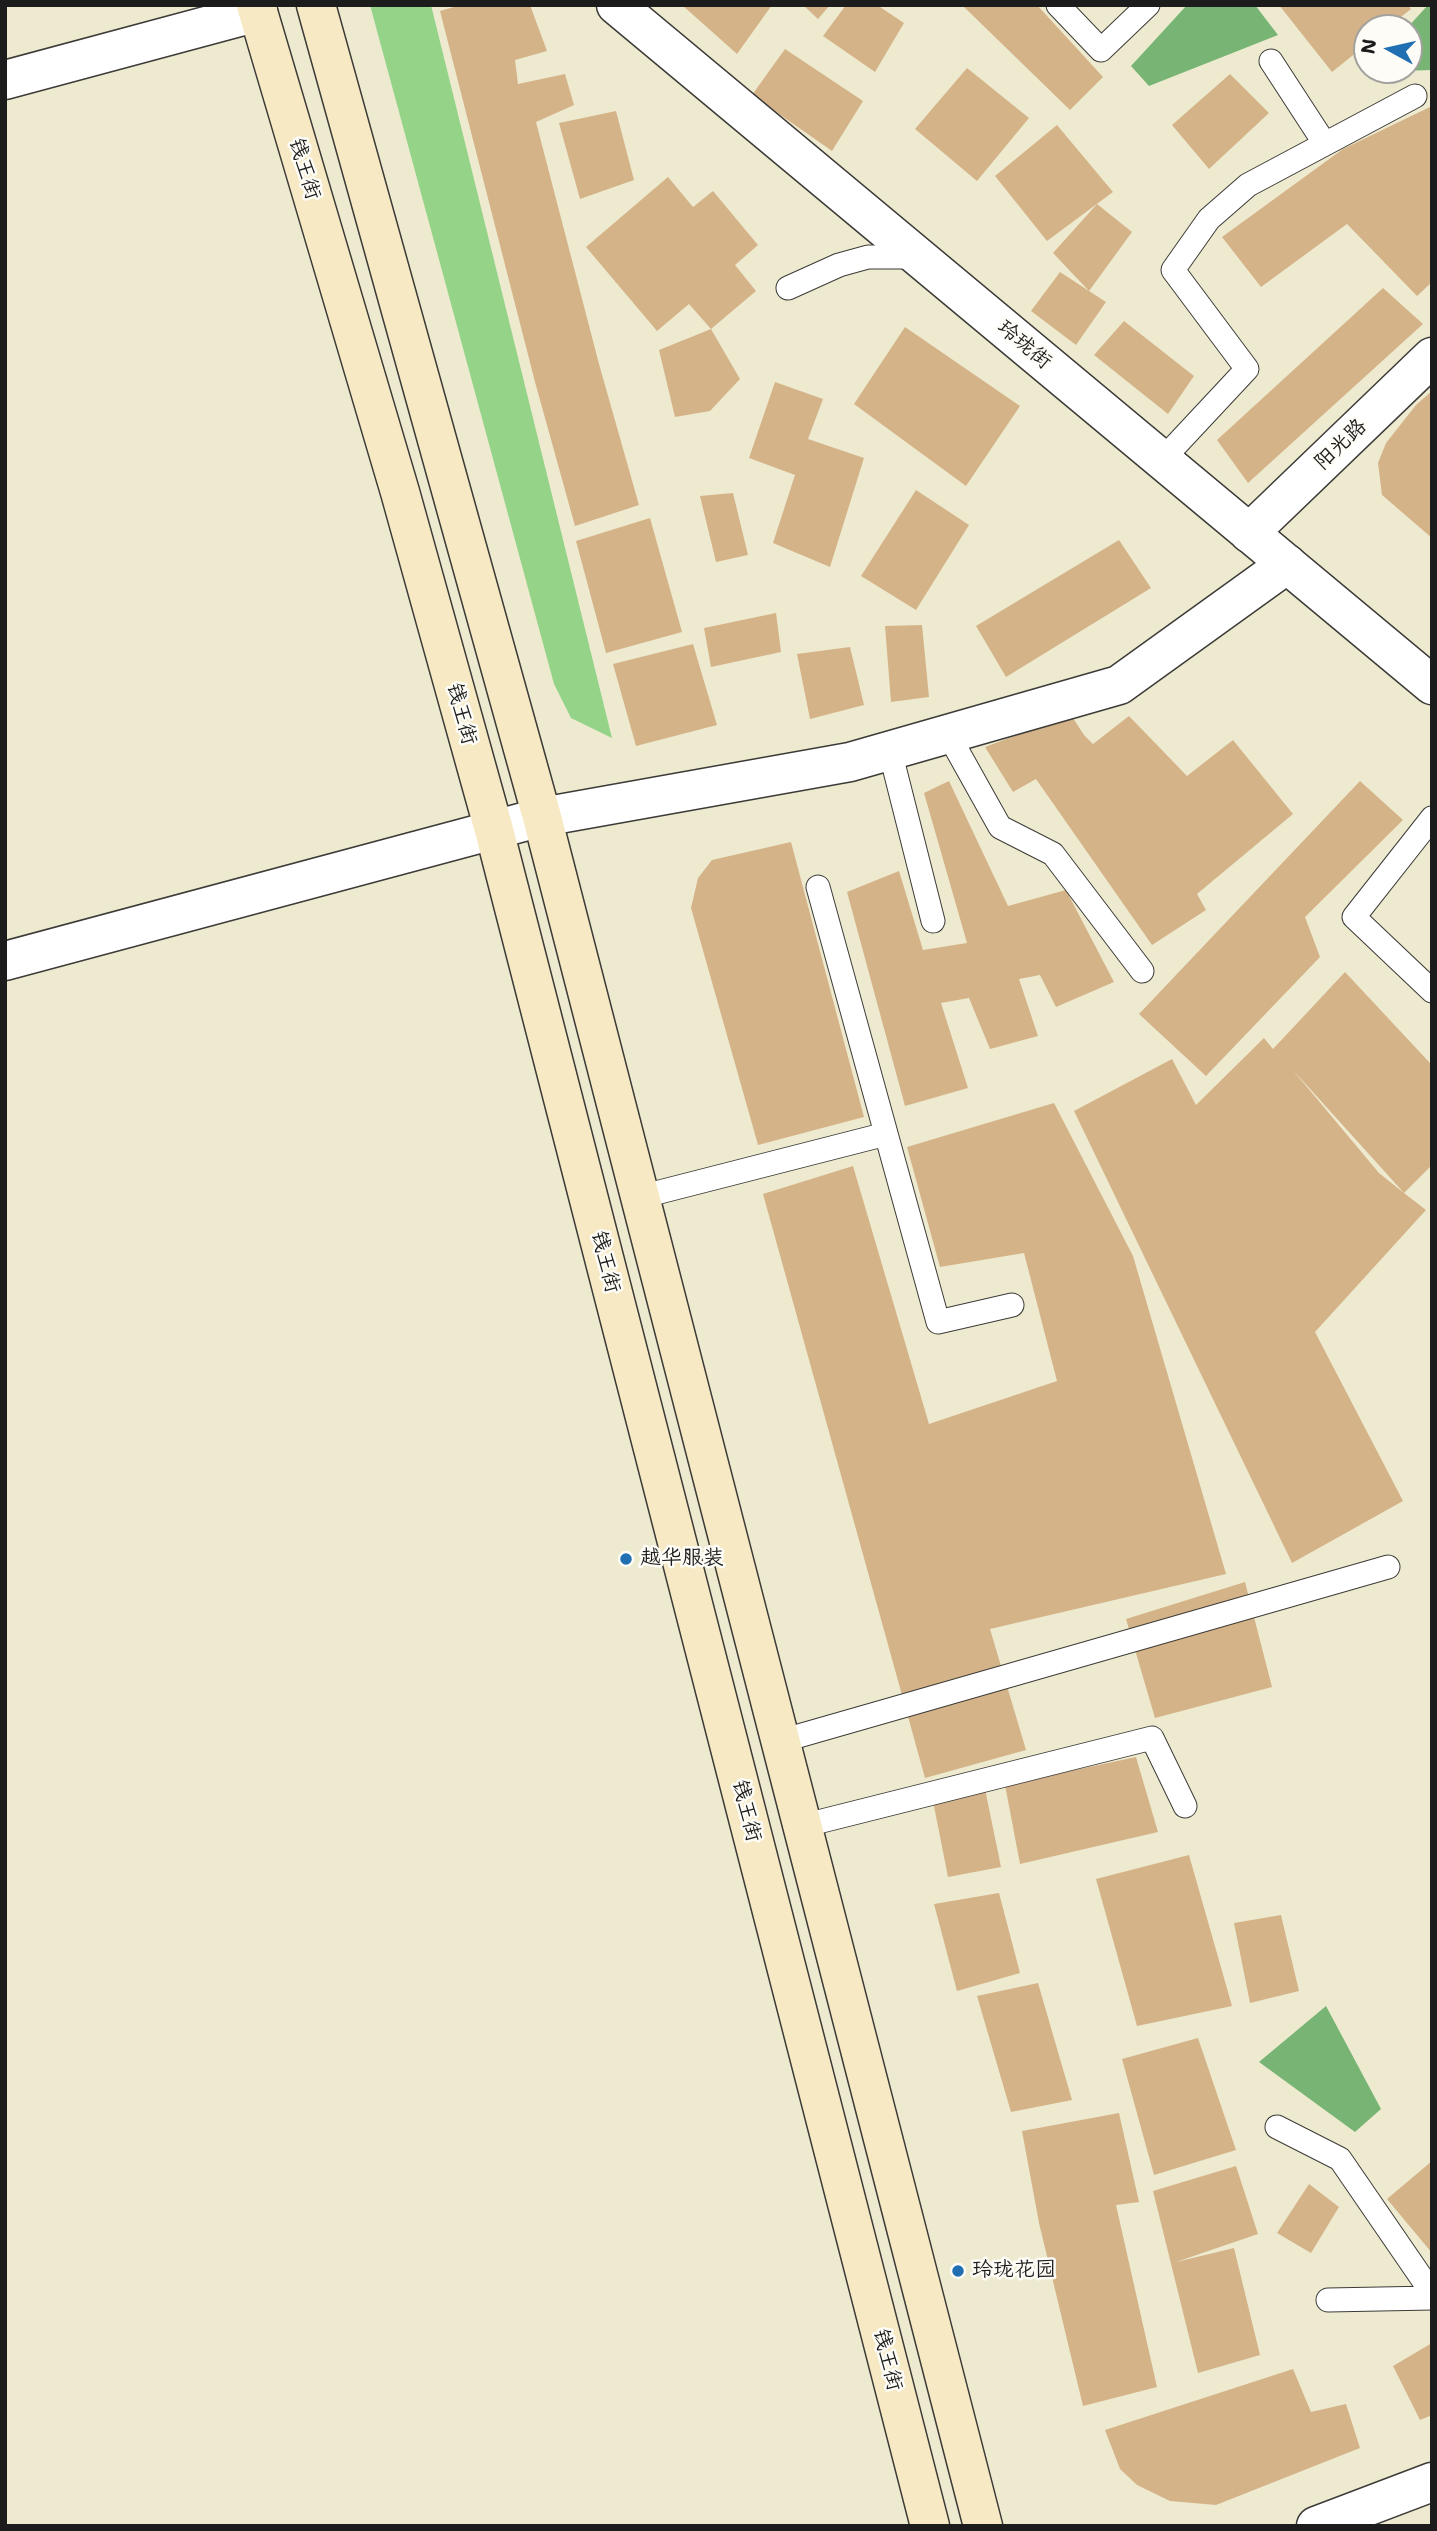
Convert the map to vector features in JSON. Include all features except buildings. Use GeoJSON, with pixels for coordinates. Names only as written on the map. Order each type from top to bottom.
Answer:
{"type":"FeatureCollection","features":[{"type":"Feature","properties":{"kind":"main road"},"geometry":{"type":"LineString","coordinates":[[316,5],[542,817],[982,2526]]}},
{"type":"Feature","properties":{"kind":"main road","name":"钱王街"},"geometry":{"type":"LineString","coordinates":[[257,8],[400,492],[494,830],[930,2526]]}},
{"type":"Feature","properties":{"kind":"street","name":"玲珑街"},"geometry":{"type":"LineString","coordinates":[[616,5],[1432,685]]}},
{"type":"Feature","properties":{"kind":"street"},"geometry":{"type":"LineString","coordinates":[[5,80],[257,8]]}},
{"type":"Feature","properties":{"kind":"street","name":"阳光路"},"geometry":{"type":"LineString","coordinates":[[1250,533],[1432,357]]}},
{"type":"Feature","properties":{"kind":"street"},"geometry":{"type":"LineString","coordinates":[[5,961],[542,817],[850,762],[1119,685],[1287,564]]}},
{"type":"Feature","properties":{"kind":"street"},"geometry":{"type":"LineString","coordinates":[[1316,2526],[1432,2482]]}},
{"type":"Feature","properties":{"kind":"lane"},"geometry":{"type":"LineString","coordinates":[[1058,5],[1101,50],[1148,5]]}},
{"type":"Feature","properties":{"kind":"lane"},"geometry":{"type":"LineString","coordinates":[[1270,61],[1325,144]]}},
{"type":"Feature","properties":{"kind":"lane"},"geometry":{"type":"LineString","coordinates":[[1162,460],[1247,369],[1173,270],[1209,219],[1248,186],[1415,96]]}},
{"type":"Feature","properties":{"kind":"lane"},"geometry":{"type":"LineString","coordinates":[[789,288],[839,265],[868,257],[919,257]]}},
{"type":"Feature","properties":{"kind":"lane"},"geometry":{"type":"LineString","coordinates":[[948,734],[1000,827],[1054,854],[1142,971]]}},
{"type":"Feature","properties":{"kind":"lane"},"geometry":{"type":"LineString","coordinates":[[890,751],[933,921]]}},
{"type":"Feature","properties":{"kind":"lane"},"geometry":{"type":"LineString","coordinates":[[1432,818],[1354,917],[1432,991]]}},
{"type":"Feature","properties":{"kind":"lane"},"geometry":{"type":"LineString","coordinates":[[818,887],[939,1322],[1012,1305]]}},
{"type":"Feature","properties":{"kind":"lane"},"geometry":{"type":"LineString","coordinates":[[640,1197],[886,1134]]}},
{"type":"Feature","properties":{"kind":"lane"},"geometry":{"type":"LineString","coordinates":[[780,1741],[1388,1567]]}},
{"type":"Feature","properties":{"kind":"lane"},"geometry":{"type":"LineString","coordinates":[[803,1826],[1152,1738],[1185,1806]]}},
{"type":"Feature","properties":{"kind":"lane"},"geometry":{"type":"LineString","coordinates":[[1277,2127],[1340,2159],[1432,2296]]}},
{"type":"Feature","properties":{"kind":"lane"},"geometry":{"type":"LineString","coordinates":[[1328,2300],[1432,2296]]}},
{"type":"Feature","properties":{"kind":"green space"},"geometry":{"type":"Polygon","coordinates":[[[370,5],[431,5],[612,738],[571,718],[554,684],[370,5]]]}},
{"type":"Feature","properties":{"kind":"green space"},"geometry":{"type":"Polygon","coordinates":[[[1187,5],[1255,5],[1278,35],[1149,86],[1131,66],[1187,5]]]}},
{"type":"Feature","properties":{"kind":"green space"},"geometry":{"type":"Polygon","coordinates":[[[1428,5],[1432,5],[1432,70],[1423,70],[1423,14],[1420,14],[1428,5]]]}},
{"type":"Feature","properties":{"kind":"green space"},"geometry":{"type":"Polygon","coordinates":[[[1326,2006],[1381,2109],[1355,2132],[1259,2062],[1326,2006]]]}},
{"type":"Feature","properties":{"kind":"place","name":"越华服装"},"geometry":{"type":"Point","coordinates":[626,1559]}},
{"type":"Feature","properties":{"kind":"place","name":"玲珑花园"},"geometry":{"type":"Point","coordinates":[958,2271]}}]}
